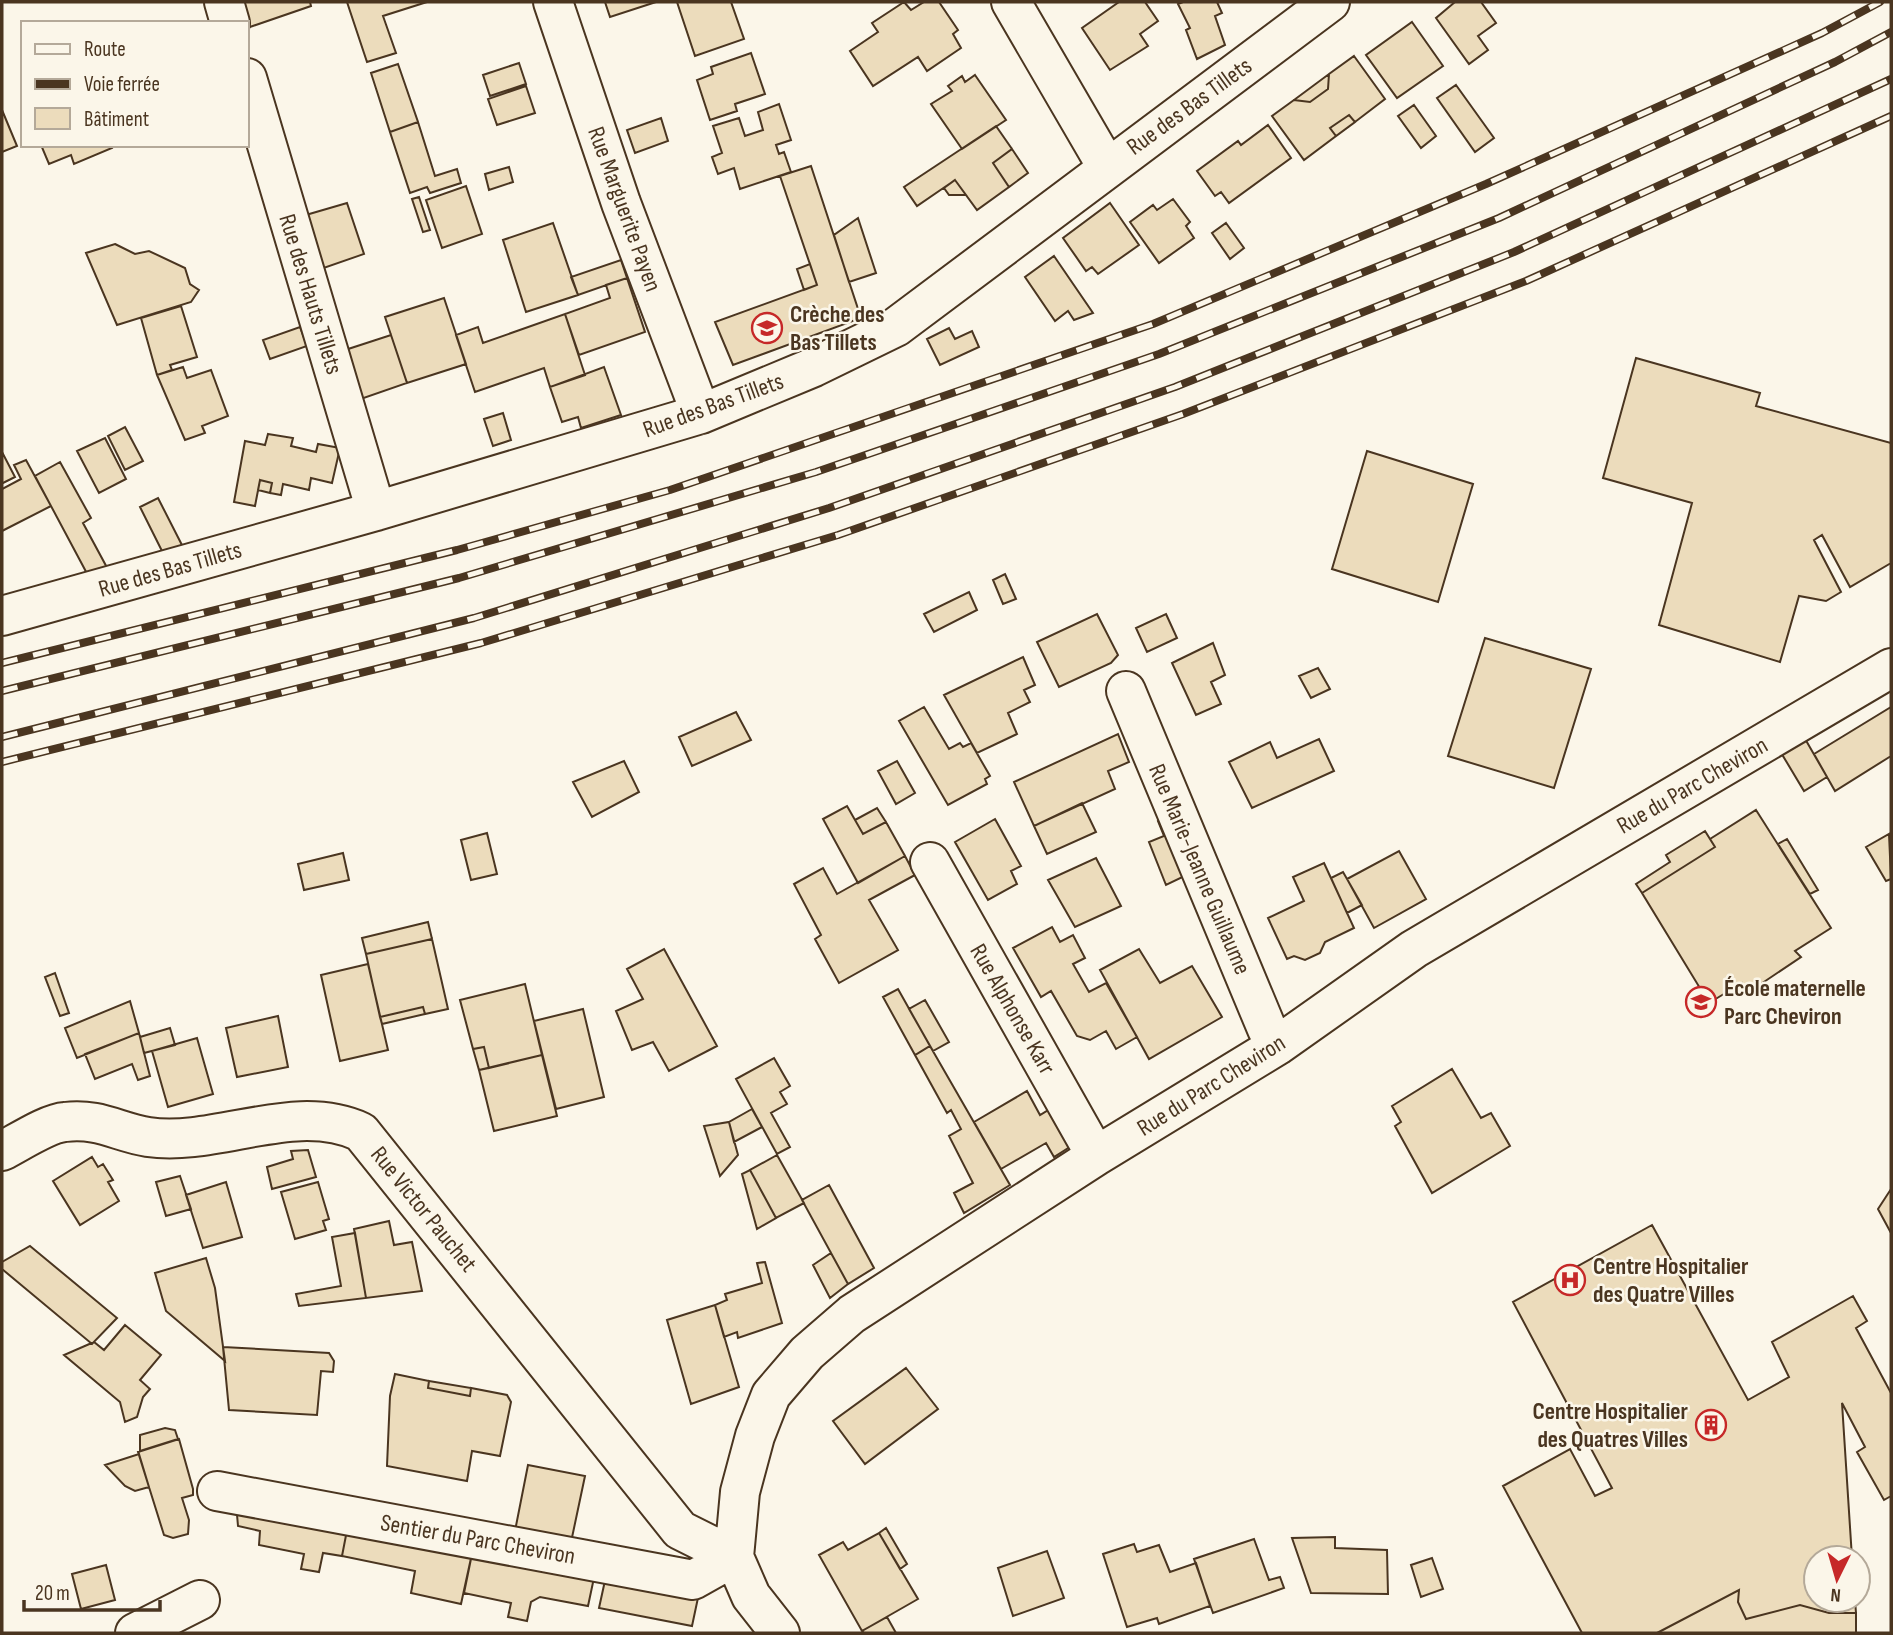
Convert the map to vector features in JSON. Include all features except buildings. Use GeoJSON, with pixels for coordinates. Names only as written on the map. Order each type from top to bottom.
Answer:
{"type":"FeatureCollection","features":[{"type":"Feature","properties":{"kind":"street"},"geometry":{"type":"LineString","coordinates":[[224,2],[229,21]]}},
{"type":"Feature","properties":{"kind":"street","name":"Rue Marguerite Payen"},"geometry":{"type":"LineString","coordinates":[[553,2],[621,203],[701,414]]}},
{"type":"Feature","properties":{"kind":"street"},"geometry":{"type":"LineString","coordinates":[[1011,2],[1107,167]]}},
{"type":"Feature","properties":{"kind":"street","name":"Rue des Bas Tillets"},"geometry":{"type":"LineString","coordinates":[[2,616],[376,511],[701,414],[814,367],[896,327],[1330,2]]}},
{"type":"Feature","properties":{"kind":"street","name":"Rue des Hauts Tillets"},"geometry":{"type":"LineString","coordinates":[[248,81],[376,511]]}},
{"type":"Feature","properties":{"kind":"street","name":"Rue du Parc Cheviron"},"geometry":{"type":"LineString","coordinates":[[780,1633],[751,1596],[734,1557],[740,1492],[755,1436],[771,1395],[807,1353],[852,1314],[1096,1156],[1278,1045],[1414,949],[1891,668]]}},
{"type":"Feature","properties":{"kind":"street","name":"Rue Marie-Jeanne Guillaume"},"geometry":{"type":"LineString","coordinates":[[1126,691],[1267,1028],[1278,1045]]}},
{"type":"Feature","properties":{"kind":"street","name":"Rue Alphonse Karr"},"geometry":{"type":"LineString","coordinates":[[930,862],[1096,1156]]}},
{"type":"Feature","properties":{"kind":"street","name":"Rue Victor Pauchet"},"geometry":{"type":"LineString","coordinates":[[2,1151],[62,1121],[102,1122],[149,1137],[310,1122],[342,1123],[361,1132],[680,1530],[734,1557]]}},
{"type":"Feature","properties":{"kind":"street","name":"Sentier du Parc Cheviron"},"geometry":{"type":"LineString","coordinates":[[217,1491],[693,1580],[734,1557]]}},
{"type":"Feature","properties":{"kind":"street"},"geometry":{"type":"LineString","coordinates":[[135,1633],[200,1600]]}},
{"type":"Feature","properties":{"kind":"railway"},"geometry":{"type":"LineString","coordinates":[[2,663],[457,550],[670,490],[1153,324],[1486,184],[1822,33],[1880,2]]}},
{"type":"Feature","properties":{"kind":"railway"},"geometry":{"type":"LineString","coordinates":[[2,691],[459,578],[816,472],[1159,354],[1499,218],[1835,62],[1891,32]]}},
{"type":"Feature","properties":{"kind":"railway"},"geometry":{"type":"LineString","coordinates":[[2,737],[474,618],[829,508],[1175,387],[1514,252],[1891,79]]}},
{"type":"Feature","properties":{"kind":"railway"},"geometry":{"type":"LineString","coordinates":[[2,762],[481,643],[838,535],[1183,414],[1526,281],[1891,116]]}},
{"type":"Feature","properties":{"kind":"place","name":"Crèche des Bas Tillets"},"geometry":{"type":"Point","coordinates":[767,328]}},
{"type":"Feature","properties":{"kind":"place","name":"École maternelle Parc Cheviron"},"geometry":{"type":"Point","coordinates":[1701,1002]}},
{"type":"Feature","properties":{"kind":"place","name":"Centre Hospitalier des Quatre Villes"},"geometry":{"type":"Point","coordinates":[1570,1280]}},
{"type":"Feature","properties":{"kind":"place","name":"Centre Hospitalier des Quatres Villes"},"geometry":{"type":"Point","coordinates":[1711,1425]}}]}
